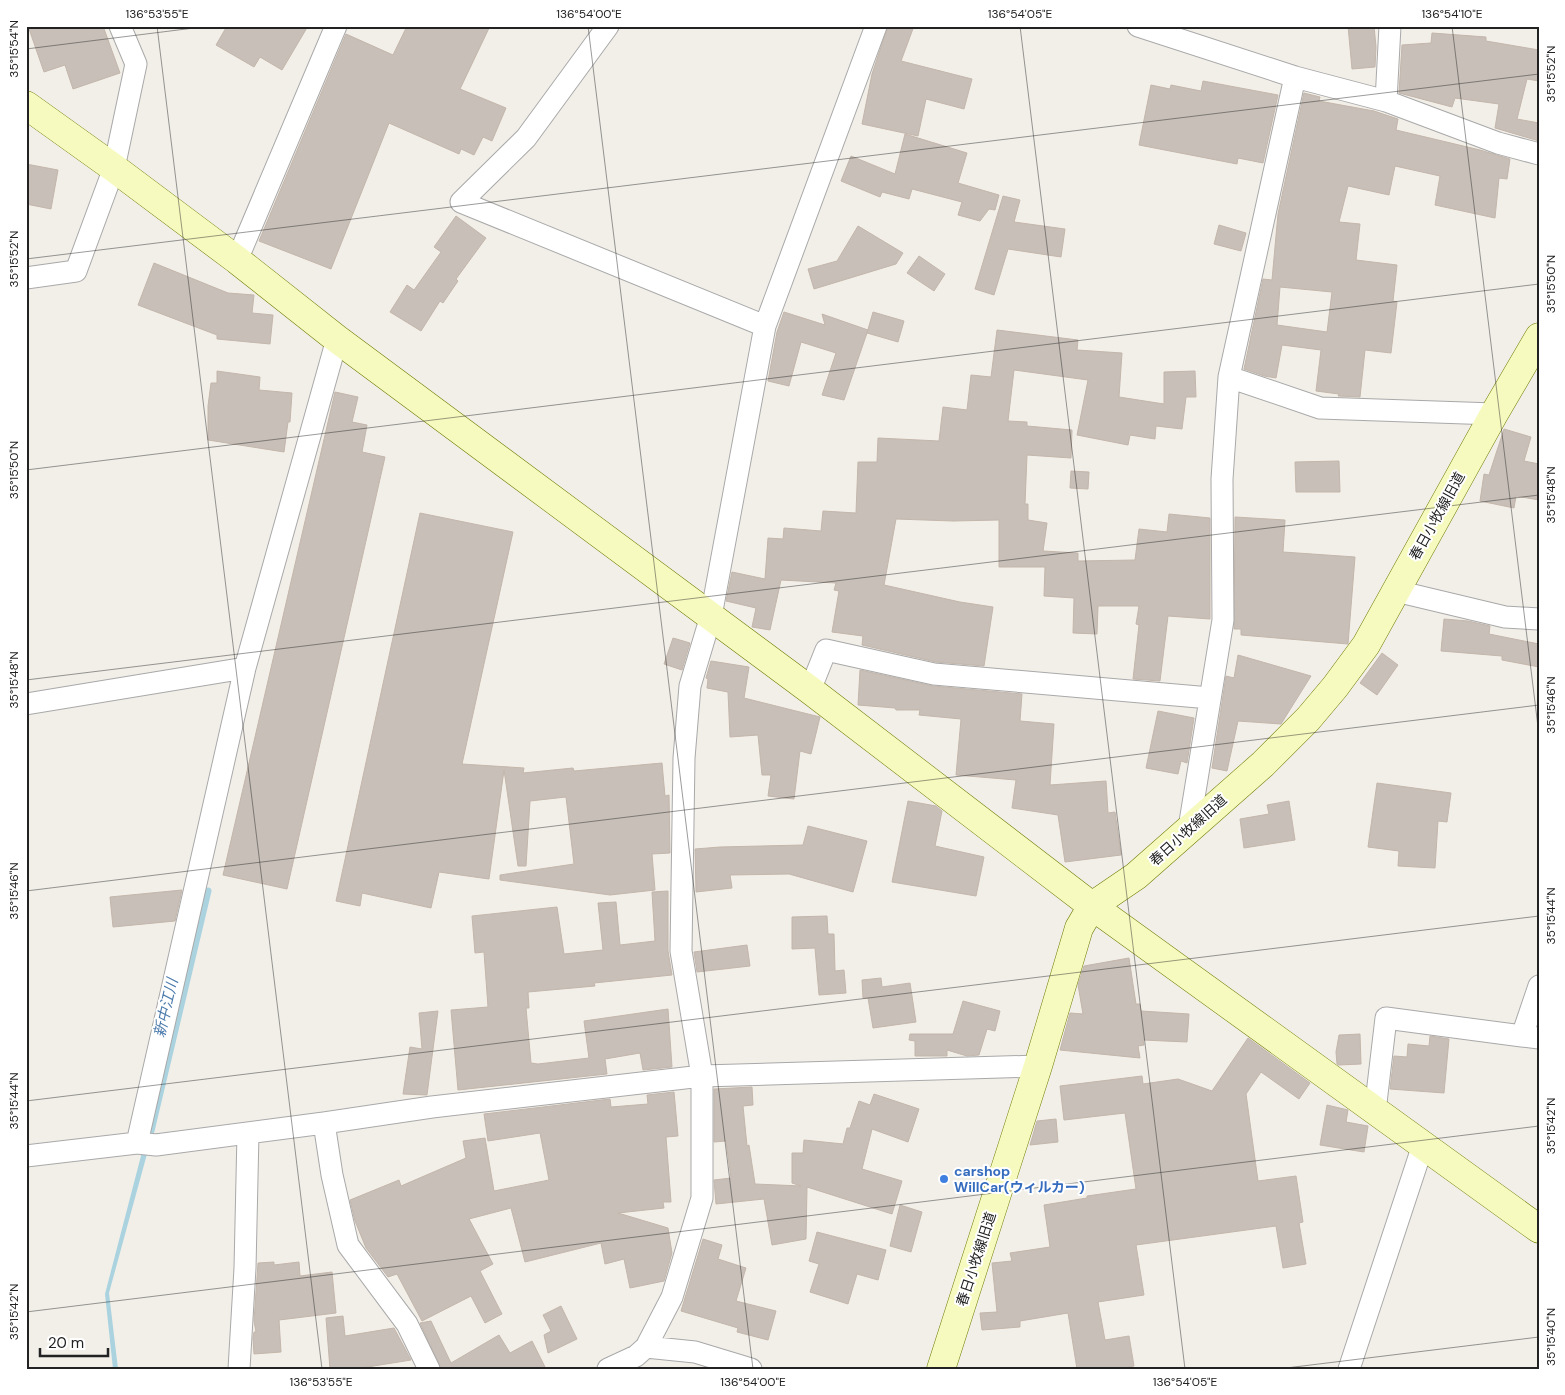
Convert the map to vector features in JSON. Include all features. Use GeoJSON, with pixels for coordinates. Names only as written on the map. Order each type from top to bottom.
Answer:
{"type":"FeatureCollection","features":[{"type":"Feature","properties":{"kind":"street"},"geometry":{"type":"LineString","coordinates":[[26,278],[76,272],[114,168],[136,64],[120,26]]}},
{"type":"Feature","properties":{"kind":"street"},"geometry":{"type":"LineString","coordinates":[[237,260],[336,26]]}},
{"type":"Feature","properties":{"kind":"street"},"geometry":{"type":"LineString","coordinates":[[608,26],[526,138],[461,202],[765,326]]}},
{"type":"Feature","properties":{"kind":"street"},"geometry":{"type":"LineString","coordinates":[[608,1369],[636,1356],[646,1348],[672,1297],[702,1198],[702,1076],[681,951],[684,777],[690,686],[710,616],[765,326],[876,26]]}},
{"type":"Feature","properties":{"kind":"street"},"geometry":{"type":"LineString","coordinates":[[1138,26],[1296,77],[1386,101],[1498,143],[1539,154]]}},
{"type":"Feature","properties":{"kind":"street"},"geometry":{"type":"LineString","coordinates":[[1386,101],[1390,26]]}},
{"type":"Feature","properties":{"kind":"street"},"geometry":{"type":"LineString","coordinates":[[1189,828],[1223,620],[1222,479],[1229,377],[1296,77]]}},
{"type":"Feature","properties":{"kind":"street"},"geometry":{"type":"LineString","coordinates":[[26,105],[114,168],[237,260],[337,339],[810,690],[1092,906],[1539,1229]]}},
{"type":"Feature","properties":{"kind":"street","name":"春日小牧線旧道"},"geometry":{"type":"LineString","coordinates":[[941,1369],[1038,1066],[1079,928],[1092,906],[1136,876],[1263,764],[1308,719],[1335,687],[1366,645],[1494,414],[1539,337]]}},
{"type":"Feature","properties":{"kind":"street"},"geometry":{"type":"LineString","coordinates":[[137,1143],[244,668],[337,339]]}},
{"type":"Feature","properties":{"kind":"street"},"geometry":{"type":"LineString","coordinates":[[1229,377],[1320,408],[1494,414]]}},
{"type":"Feature","properties":{"kind":"street"},"geometry":{"type":"LineString","coordinates":[[1396,591],[1505,618],[1539,619]]}},
{"type":"Feature","properties":{"kind":"street"},"geometry":{"type":"LineString","coordinates":[[810,690],[826,650],[934,674],[1210,698]]}},
{"type":"Feature","properties":{"kind":"street"},"geometry":{"type":"LineString","coordinates":[[26,704],[244,668]]}},
{"type":"Feature","properties":{"kind":"street"},"geometry":{"type":"LineString","coordinates":[[1374,1111],[1386,1018],[1530,1037],[1539,986]]}},
{"type":"Feature","properties":{"kind":"street"},"geometry":{"type":"LineString","coordinates":[[26,1156],[137,1143],[156,1145],[432,1107],[702,1076],[1038,1066]]}},
{"type":"Feature","properties":{"kind":"street"},"geometry":{"type":"LineString","coordinates":[[324,1123],[332,1175],[348,1245],[407,1324],[429,1369]]}},
{"type":"Feature","properties":{"kind":"street"},"geometry":{"type":"LineString","coordinates":[[239,1369],[245,1268],[248,1133]]}},
{"type":"Feature","properties":{"kind":"street"},"geometry":{"type":"LineString","coordinates":[[1349,1369],[1423,1145]]}},
{"type":"Feature","properties":{"kind":"street"},"geometry":{"type":"LineString","coordinates":[[646,1348],[696,1352],[751,1369]]}},
{"type":"Feature","properties":{"kind":"water"},"geometry":{"type":"Polygon","coordinates":[[[142,1152],[147,1154],[109,1293],[118,1369],[113,1369],[105,1294],[142,1152]]]}},
{"type":"Feature","properties":{"kind":"building"},"geometry":{"type":"Polygon","coordinates":[[[28,26],[103,26],[120,73],[73,89],[65,65],[44,72],[28,26]]]}},
{"type":"Feature","properties":{"kind":"building"},"geometry":{"type":"Polygon","coordinates":[[[227,26],[308,26],[282,70],[260,57],[254,67],[216,45],[227,26]]]}},
{"type":"Feature","properties":{"kind":"building"},"geometry":{"type":"Polygon","coordinates":[[[407,26],[490,26],[460,89],[506,108],[492,141],[483,137],[474,155],[461,149],[459,154],[389,123],[331,269],[259,241],[346,34],[393,55],[407,26]]]}},
{"type":"Feature","properties":{"kind":"building"},"geometry":{"type":"Polygon","coordinates":[[[888,26],[914,26],[901,61],[972,79],[964,109],[926,99],[918,136],[862,124],[872,74],[888,26]]]}},
{"type":"Feature","properties":{"kind":"building"},"geometry":{"type":"Polygon","coordinates":[[[1348,26],[1374,26],[1375,67],[1352,69],[1348,26]]]}},
{"type":"Feature","properties":{"kind":"building"},"geometry":{"type":"Polygon","coordinates":[[[1432,33],[1486,37],[1486,41],[1539,50],[1539,81],[1527,79],[1517,119],[1539,123],[1539,141],[1495,128],[1499,104],[1455,98],[1452,107],[1399,93],[1402,45],[1431,43],[1432,33]]]}},
{"type":"Feature","properties":{"kind":"building"},"geometry":{"type":"Polygon","coordinates":[[[1203,81],[1278,95],[1263,163],[1238,158],[1237,164],[1139,145],[1151,85],[1170,89],[1171,85],[1201,91],[1203,81]]]}},
{"type":"Feature","properties":{"kind":"building"},"geometry":{"type":"Polygon","coordinates":[[[1304,93],[1320,97],[1319,101],[1374,111],[1398,119],[1396,130],[1510,159],[1507,179],[1499,178],[1495,218],[1435,205],[1440,176],[1395,166],[1389,195],[1348,186],[1339,222],[1360,224],[1356,260],[1397,265],[1393,301],[1397,302],[1391,353],[1365,350],[1360,397],[1338,396],[1339,394],[1316,391],[1321,350],[1282,345],[1276,378],[1244,369],[1263,279],[1272,280],[1278,214],[1304,93]],[[1280,287],[1277,325],[1327,332],[1332,292],[1280,287]]]}},
{"type":"Feature","properties":{"kind":"building"},"geometry":{"type":"Polygon","coordinates":[[[905,134],[967,153],[958,183],[999,195],[995,210],[989,209],[980,221],[958,215],[962,202],[912,189],[909,199],[882,192],[880,197],[841,181],[851,156],[895,174],[905,134]]]}},
{"type":"Feature","properties":{"kind":"building"},"geometry":{"type":"Polygon","coordinates":[[[26,164],[58,170],[51,209],[26,204],[26,164]]]}},
{"type":"Feature","properties":{"kind":"building"},"geometry":{"type":"Polygon","coordinates":[[[1003,196],[1020,200],[1014,222],[1065,229],[1061,257],[1008,249],[994,295],[975,289],[1003,196]]]}},
{"type":"Feature","properties":{"kind":"building"},"geometry":{"type":"Polygon","coordinates":[[[456,216],[486,238],[456,279],[458,281],[443,303],[440,301],[421,331],[390,312],[407,285],[414,290],[441,252],[434,247],[456,216]]]}},
{"type":"Feature","properties":{"kind":"building"},"geometry":{"type":"Polygon","coordinates":[[[1219,225],[1246,233],[1241,251],[1214,244],[1219,225]]]}},
{"type":"Feature","properties":{"kind":"building"},"geometry":{"type":"Polygon","coordinates":[[[858,226],[903,253],[896,264],[814,289],[808,269],[837,261],[858,226]]]}},
{"type":"Feature","properties":{"kind":"building"},"geometry":{"type":"Polygon","coordinates":[[[919,256],[945,274],[934,291],[907,273],[919,256]]]}},
{"type":"Feature","properties":{"kind":"building"},"geometry":{"type":"Polygon","coordinates":[[[154,263],[228,293],[254,295],[252,313],[273,315],[270,344],[217,339],[217,335],[138,305],[154,263]]]}},
{"type":"Feature","properties":{"kind":"building"},"geometry":{"type":"Polygon","coordinates":[[[784,312],[825,325],[822,314],[868,330],[844,400],[822,395],[836,353],[801,342],[789,386],[768,381],[777,332],[784,312]]]}},
{"type":"Feature","properties":{"kind":"building"},"geometry":{"type":"Polygon","coordinates":[[[873,312],[904,321],[898,342],[867,333],[873,312]]]}},
{"type":"Feature","properties":{"kind":"building"},"geometry":{"type":"Polygon","coordinates":[[[997,330],[1078,340],[1077,350],[1122,353],[1119,397],[1164,404],[1164,372],[1195,371],[1196,397],[1186,397],[1182,429],[1156,426],[1155,439],[1130,435],[1128,445],[1077,435],[1088,380],[1014,370],[1008,421],[1027,422],[1027,426],[1072,430],[1071,458],[1027,455],[1025,504],[1028,504],[1028,520],[1047,523],[1043,551],[1078,553],[1078,561],[1135,560],[1139,529],[1167,532],[1169,514],[1210,518],[1210,619],[1168,616],[1160,681],[1133,679],[1139,625],[1136,624],[1139,606],[1098,606],[1097,634],[1073,633],[1074,598],[1044,596],[1045,567],[999,567],[999,520],[896,519],[884,585],[960,602],[993,607],[984,666],[936,662],[862,645],[863,636],[832,632],[839,591],[834,590],[836,583],[781,580],[770,630],[752,627],[756,608],[726,601],[732,572],[765,579],[768,538],[783,539],[784,528],[821,531],[823,511],[856,513],[858,462],[877,462],[878,438],[939,441],[943,407],[967,410],[971,375],[991,377],[997,330]]]}},
{"type":"Feature","properties":{"kind":"building"},"geometry":{"type":"Polygon","coordinates":[[[217,371],[260,377],[259,390],[292,393],[290,422],[288,422],[284,452],[208,440],[208,406],[211,383],[217,383],[217,371]]]}},
{"type":"Feature","properties":{"kind":"building"},"geometry":{"type":"Polygon","coordinates":[[[335,392],[358,397],[352,422],[367,425],[362,452],[385,457],[287,889],[223,875],[335,392]]]}},
{"type":"Feature","properties":{"kind":"building"},"geometry":{"type":"Polygon","coordinates":[[[1504,429],[1531,437],[1524,461],[1539,464],[1539,500],[1516,496],[1514,508],[1480,501],[1484,474],[1489,475],[1504,429]]]}},
{"type":"Feature","properties":{"kind":"building"},"geometry":{"type":"Polygon","coordinates":[[[1339,461],[1340,492],[1296,492],[1295,462],[1339,461]]]}},
{"type":"Feature","properties":{"kind":"building"},"geometry":{"type":"Polygon","coordinates":[[[1071,471],[1089,472],[1088,489],[1070,488],[1071,471]]]}},
{"type":"Feature","properties":{"kind":"building"},"geometry":{"type":"Polygon","coordinates":[[[420,513],[513,532],[462,764],[524,768],[523,773],[573,768],[574,771],[662,763],[665,796],[669,795],[670,853],[652,854],[655,890],[610,895],[500,880],[500,875],[574,864],[566,797],[530,801],[526,866],[518,866],[504,770],[489,879],[439,872],[431,908],[362,893],[360,906],[336,901],[420,513]]]}},
{"type":"Feature","properties":{"kind":"building"},"geometry":{"type":"Polygon","coordinates":[[[1235,517],[1285,520],[1283,552],[1355,557],[1348,644],[1241,635],[1241,629],[1234,629],[1235,517]]]}},
{"type":"Feature","properties":{"kind":"building"},"geometry":{"type":"Polygon","coordinates":[[[1444,619],[1468,621],[1490,626],[1489,634],[1539,644],[1539,667],[1502,660],[1502,656],[1441,651],[1444,619]]]}},
{"type":"Feature","properties":{"kind":"building"},"geometry":{"type":"Polygon","coordinates":[[[673,638],[690,643],[682,670],[664,664],[673,638]]]}},
{"type":"Feature","properties":{"kind":"building"},"geometry":{"type":"Polygon","coordinates":[[[1382,653],[1398,665],[1377,695],[1360,683],[1382,653]]]}},
{"type":"Feature","properties":{"kind":"building"},"geometry":{"type":"Polygon","coordinates":[[[1238,655],[1311,676],[1281,724],[1238,721],[1227,771],[1212,768],[1226,676],[1234,678],[1238,655]]]}},
{"type":"Feature","properties":{"kind":"building"},"geometry":{"type":"Polygon","coordinates":[[[711,661],[749,667],[744,698],[820,717],[811,754],[800,751],[794,799],[768,796],[771,775],[762,775],[758,735],[730,737],[728,692],[707,688],[708,679],[706,678],[711,661]]]}},
{"type":"Feature","properties":{"kind":"building"},"geometry":{"type":"Polygon","coordinates":[[[860,670],[933,686],[1022,694],[1020,721],[1054,724],[1050,785],[1106,781],[1108,813],[1115,812],[1121,855],[1065,862],[1058,815],[1012,808],[1016,780],[956,775],[961,719],[919,715],[920,710],[896,710],[895,708],[858,705],[860,670]]]}},
{"type":"Feature","properties":{"kind":"building"},"geometry":{"type":"Polygon","coordinates":[[[1158,711],[1194,718],[1187,763],[1181,761],[1178,774],[1146,768],[1158,711]]]}},
{"type":"Feature","properties":{"kind":"building"},"geometry":{"type":"Polygon","coordinates":[[[1377,783],[1451,793],[1447,822],[1438,821],[1435,868],[1398,866],[1399,851],[1368,847],[1377,783]]]}},
{"type":"Feature","properties":{"kind":"building"},"geometry":{"type":"Polygon","coordinates":[[[908,801],[936,806],[942,811],[935,846],[984,857],[976,896],[892,882],[908,801]]]}},
{"type":"Feature","properties":{"kind":"building"},"geometry":{"type":"Polygon","coordinates":[[[1289,801],[1295,840],[1244,848],[1240,819],[1269,814],[1267,805],[1289,801]]]}},
{"type":"Feature","properties":{"kind":"building"},"geometry":{"type":"Polygon","coordinates":[[[808,826],[867,841],[853,892],[789,874],[730,875],[732,888],[696,892],[695,849],[803,845],[808,826]]]}},
{"type":"Feature","properties":{"kind":"building"},"geometry":{"type":"Polygon","coordinates":[[[182,890],[175,921],[113,927],[110,897],[182,890]]]}},
{"type":"Feature","properties":{"kind":"building"},"geometry":{"type":"Polygon","coordinates":[[[668,891],[668,951],[672,975],[594,983],[595,986],[528,992],[529,1008],[526,1008],[531,1063],[538,1064],[589,1058],[584,1021],[668,1009],[672,1067],[643,1070],[640,1053],[605,1059],[607,1074],[458,1090],[451,1010],[488,1007],[484,952],[475,953],[472,916],[557,907],[564,954],[603,950],[598,903],[616,902],[620,945],[655,941],[652,892],[668,891]]]}},
{"type":"Feature","properties":{"kind":"building"},"geometry":{"type":"Polygon","coordinates":[[[827,916],[828,934],[834,934],[835,971],[844,970],[846,993],[819,995],[815,948],[792,949],[792,917],[827,916]]]}},
{"type":"Feature","properties":{"kind":"building"},"geometry":{"type":"Polygon","coordinates":[[[747,945],[750,966],[697,972],[694,952],[747,945]]]}},
{"type":"Feature","properties":{"kind":"building"},"geometry":{"type":"Polygon","coordinates":[[[1129,958],[1136,1004],[1140,1004],[1141,1011],[1189,1014],[1187,1042],[1143,1040],[1144,1045],[1138,1046],[1140,1058],[1060,1050],[1070,1013],[1083,1014],[1078,985],[1084,966],[1129,958]]]}},
{"type":"Feature","properties":{"kind":"building"},"geometry":{"type":"Polygon","coordinates":[[[881,978],[882,987],[910,983],[916,1022],[873,1028],[868,998],[863,998],[862,980],[881,978]]]}},
{"type":"Feature","properties":{"kind":"building"},"geometry":{"type":"Polygon","coordinates":[[[963,1001],[1000,1011],[995,1031],[987,1029],[979,1055],[967,1056],[947,1050],[947,1056],[915,1056],[915,1041],[909,1040],[910,1034],[953,1034],[963,1001]]]}},
{"type":"Feature","properties":{"kind":"building"},"geometry":{"type":"Polygon","coordinates":[[[438,1011],[427,1095],[403,1094],[410,1047],[422,1049],[419,1013],[438,1011]]]}},
{"type":"Feature","properties":{"kind":"building"},"geometry":{"type":"Polygon","coordinates":[[[1360,1034],[1361,1064],[1337,1064],[1336,1052],[1339,1035],[1360,1034]]]}},
{"type":"Feature","properties":{"kind":"building"},"geometry":{"type":"Polygon","coordinates":[[[1430,1036],[1449,1039],[1444,1093],[1390,1089],[1394,1056],[1407,1057],[1408,1044],[1429,1046],[1430,1036]]]}},
{"type":"Feature","properties":{"kind":"building"},"geometry":{"type":"Polygon","coordinates":[[[1248,1038],[1310,1083],[1299,1099],[1261,1072],[1246,1094],[1258,1181],[1296,1176],[1303,1222],[1299,1223],[1306,1264],[1283,1268],[1276,1226],[1136,1245],[1144,1295],[1098,1302],[1105,1340],[1129,1336],[1134,1366],[1119,1369],[1077,1369],[1068,1313],[1020,1321],[1020,1327],[982,1330],[980,1313],[997,1312],[992,1263],[1012,1261],[1010,1253],[1050,1247],[1044,1205],[1136,1189],[1125,1113],[1064,1120],[1060,1086],[1142,1076],[1143,1084],[1178,1079],[1212,1091],[1248,1038]]]}},
{"type":"Feature","properties":{"kind":"building"},"geometry":{"type":"Polygon","coordinates":[[[752,1087],[753,1105],[743,1106],[747,1146],[749,1145],[755,1184],[801,1186],[792,1183],[792,1153],[803,1153],[804,1140],[843,1144],[847,1128],[850,1128],[859,1101],[870,1105],[874,1094],[919,1109],[908,1142],[872,1129],[862,1169],[902,1181],[892,1214],[807,1187],[806,1239],[772,1245],[764,1199],[716,1204],[714,1180],[731,1178],[726,1141],[714,1142],[714,1089],[752,1087]]]}},
{"type":"Feature","properties":{"kind":"building"},"geometry":{"type":"Polygon","coordinates":[[[674,1092],[678,1136],[666,1137],[671,1202],[663,1202],[664,1208],[618,1213],[668,1228],[672,1253],[664,1281],[630,1288],[624,1259],[605,1264],[601,1243],[525,1262],[511,1208],[469,1219],[493,1264],[480,1271],[502,1314],[485,1323],[471,1296],[422,1321],[397,1274],[388,1277],[366,1248],[355,1221],[350,1200],[399,1180],[401,1186],[466,1158],[463,1141],[485,1138],[494,1191],[549,1180],[540,1133],[488,1141],[484,1114],[610,1099],[611,1107],[648,1104],[647,1095],[674,1092]]]}},
{"type":"Feature","properties":{"kind":"building"},"geometry":{"type":"Polygon","coordinates":[[[1327,1105],[1348,1110],[1346,1122],[1368,1126],[1364,1152],[1320,1145],[1327,1105]]]}},
{"type":"Feature","properties":{"kind":"building"},"geometry":{"type":"Polygon","coordinates":[[[1056,1119],[1058,1142],[1030,1145],[1037,1121],[1056,1119]]]}},
{"type":"Feature","properties":{"kind":"building"},"geometry":{"type":"Polygon","coordinates":[[[900,1205],[922,1212],[911,1252],[890,1246],[900,1205]]]}},
{"type":"Feature","properties":{"kind":"building"},"geometry":{"type":"Polygon","coordinates":[[[817,1232],[886,1250],[878,1280],[857,1274],[848,1304],[810,1292],[819,1264],[809,1261],[817,1232]]]}},
{"type":"Feature","properties":{"kind":"building"},"geometry":{"type":"Polygon","coordinates":[[[703,1239],[722,1245],[718,1259],[746,1268],[736,1301],[776,1311],[768,1340],[737,1332],[738,1328],[681,1311],[703,1239]]]}},
{"type":"Feature","properties":{"kind":"building"},"geometry":{"type":"Polygon","coordinates":[[[274,1262],[274,1265],[299,1262],[300,1276],[332,1272],[336,1313],[279,1320],[281,1352],[254,1354],[253,1338],[254,1332],[256,1332],[254,1321],[258,1263],[274,1262]]]}},
{"type":"Feature","properties":{"kind":"building"},"geometry":{"type":"Polygon","coordinates":[[[561,1306],[577,1339],[548,1353],[544,1335],[551,1331],[543,1315],[561,1306]]]}},
{"type":"Feature","properties":{"kind":"building"},"geometry":{"type":"Polygon","coordinates":[[[343,1316],[345,1336],[394,1328],[411,1360],[355,1369],[330,1369],[326,1318],[343,1316]]]}},
{"type":"Feature","properties":{"kind":"building"},"geometry":{"type":"Polygon","coordinates":[[[431,1321],[451,1363],[499,1335],[510,1353],[532,1341],[546,1369],[441,1369],[420,1323],[431,1321]]]}},
{"type":"Feature","properties":{"kind":"waterway","name":"新中江川"},"geometry":{"type":"LineString","coordinates":[[151,1131],[208,891]]}},
{"type":"Feature","properties":{"kind":"place","name":"carshop WillCar(ウィルカー)"},"geometry":{"type":"Point","coordinates":[944,1179]}}]}
